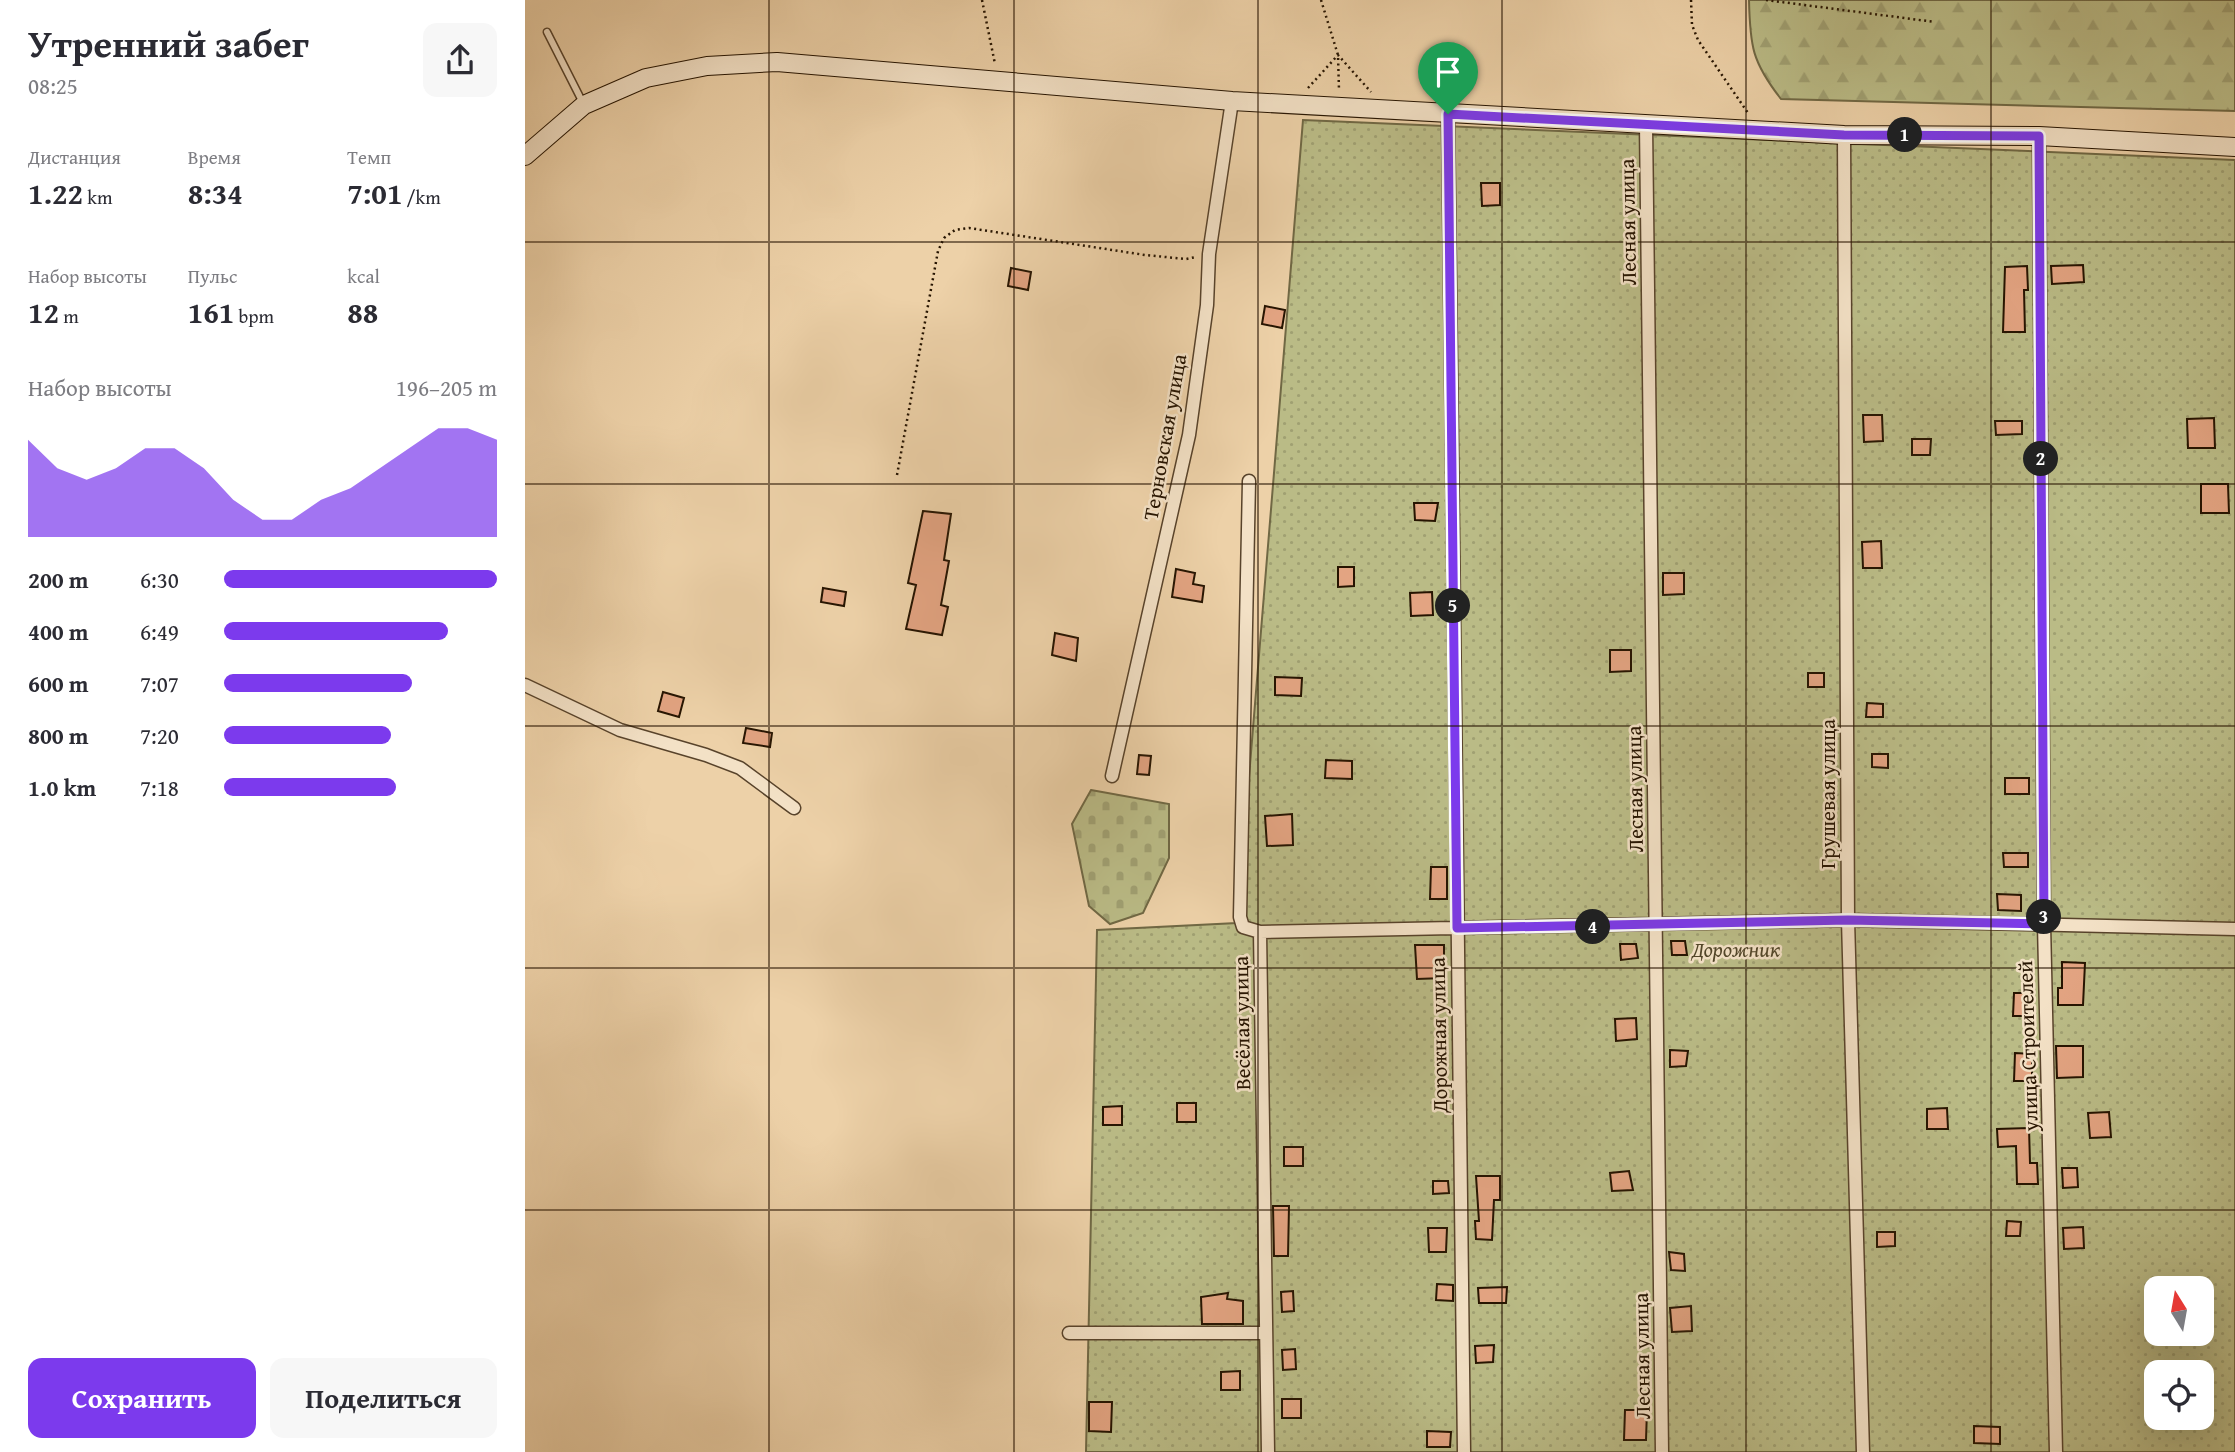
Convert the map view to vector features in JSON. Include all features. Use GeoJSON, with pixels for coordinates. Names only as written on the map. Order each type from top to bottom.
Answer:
{"type":"FeatureCollection","features":[{"type":"Feature","properties":{"kind":"street"},"geometry":{"type":"LineString","coordinates":[[525,156],[584,104],[646,79],[707,66],[765,62],[1232,101],[1448,114],[1844,135],[2039,136],[2235,147]]}},
{"type":"Feature","properties":{"kind":"street","name":"Терновская улица"},"geometry":{"type":"LineString","coordinates":[[1112,776],[1189,435],[1207,305],[1209,254],[1232,101]]}},
{"type":"Feature","properties":{"kind":"street","name":"Дорожная улица"},"geometry":{"type":"LineString","coordinates":[[1448,114],[1464,1452]]}},
{"type":"Feature","properties":{"kind":"street","name":"Лесная улица"},"geometry":{"type":"LineString","coordinates":[[1646,125],[1662,1452]]}},
{"type":"Feature","properties":{"kind":"street","name":"Грушевая улица"},"geometry":{"type":"LineString","coordinates":[[1844,135],[1848,920],[1863,1452]]}},
{"type":"Feature","properties":{"kind":"street","name":"улица Строителей"},"geometry":{"type":"LineString","coordinates":[[2039,136],[2044,924],[2056,1452]]}},
{"type":"Feature","properties":{"kind":"street","name":"Весёлая улица"},"geometry":{"type":"LineString","coordinates":[[1249,481],[1240,917],[1243,927],[1260,932],[1268,1452]]}},
{"type":"Feature","properties":{"kind":"street"},"geometry":{"type":"LineString","coordinates":[[525,685],[620,730],[706,755],[740,768],[794,808]]}},
{"type":"Feature","properties":{"kind":"street"},"geometry":{"type":"LineString","coordinates":[[1260,932],[1848,920],[2235,929]]}},
{"type":"Feature","properties":{"kind":"street"},"geometry":{"type":"LineString","coordinates":[[1069,1333],[1266,1333]]}},
{"type":"Feature","properties":{"kind":"lane"},"geometry":{"type":"LineString","coordinates":[[547,32],[584,104]]}},
{"type":"Feature","properties":{"kind":"path"},"geometry":{"type":"LineString","coordinates":[[982,0],[998,81]]}},
{"type":"Feature","properties":{"kind":"path"},"geometry":{"type":"LineString","coordinates":[[1321,0],[1338,55],[1340,107]]}},
{"type":"Feature","properties":{"kind":"path"},"geometry":{"type":"LineString","coordinates":[[1691,0],[1692,25],[1698,40],[1759,131]]}},
{"type":"Feature","properties":{"kind":"path"},"geometry":{"type":"LineString","coordinates":[[1766,0],[1935,22]]}},
{"type":"Feature","properties":{"kind":"path"},"geometry":{"type":"LineString","coordinates":[[1294,104],[1338,55]]}},
{"type":"Feature","properties":{"kind":"path"},"geometry":{"type":"LineString","coordinates":[[1338,55],[1387,110]]}},
{"type":"Feature","properties":{"kind":"path"},"geometry":{"type":"LineString","coordinates":[[897,475],[938,250],[944,238],[955,230],[1004,232],[1095,248],[1186,259],[1209,254]]}},
{"type":"Feature","properties":{"kind":"green space"},"geometry":{"type":"Polygon","coordinates":[[[1749,0],[2235,0],[2235,111],[1781,99],[1758,64],[1750,30],[1749,0]]]}},
{"type":"Feature","properties":{"kind":"green space","name":"Дорожник"},"geometry":{"type":"Polygon","coordinates":[[[1303,120],[2235,160],[2235,1452],[1086,1452],[1097,930],[1237,923],[1303,120]]]}},
{"type":"Feature","properties":{"kind":"green space"},"geometry":{"type":"Polygon","coordinates":[[[1091,790],[1169,804],[1169,858],[1143,913],[1110,924],[1089,906],[1072,824],[1091,790]]]}},
{"type":"Feature","properties":{"kind":"building"},"geometry":{"type":"Polygon","coordinates":[[[1481,183],[1500,183],[1500,205],[1482,206],[1481,183]]]}},
{"type":"Feature","properties":{"kind":"building"},"geometry":{"type":"Polygon","coordinates":[[[2083,265],[2084,282],[2052,284],[2051,266],[2083,265]]]}},
{"type":"Feature","properties":{"kind":"building"},"geometry":{"type":"Polygon","coordinates":[[[2027,266],[2028,290],[2024,290],[2025,332],[2003,332],[2005,267],[2027,266]]]}},
{"type":"Feature","properties":{"kind":"building"},"geometry":{"type":"Polygon","coordinates":[[[1011,268],[1031,272],[1028,290],[1008,286],[1011,268]]]}},
{"type":"Feature","properties":{"kind":"building"},"geometry":{"type":"Polygon","coordinates":[[[1265,306],[1285,310],[1282,328],[1262,324],[1265,306]]]}},
{"type":"Feature","properties":{"kind":"building"},"geometry":{"type":"Polygon","coordinates":[[[1863,415],[1882,415],[1883,441],[1864,442],[1863,415]]]}},
{"type":"Feature","properties":{"kind":"building"},"geometry":{"type":"Polygon","coordinates":[[[2214,418],[2215,448],[2188,448],[2187,419],[2214,418]]]}},
{"type":"Feature","properties":{"kind":"building"},"geometry":{"type":"Polygon","coordinates":[[[1995,421],[2022,421],[2022,434],[1996,435],[1995,421]]]}},
{"type":"Feature","properties":{"kind":"building"},"geometry":{"type":"Polygon","coordinates":[[[1912,439],[1931,439],[1930,455],[1912,455],[1912,439]]]}},
{"type":"Feature","properties":{"kind":"building"},"geometry":{"type":"Polygon","coordinates":[[[2201,484],[2228,484],[2229,513],[2201,513],[2201,484]]]}},
{"type":"Feature","properties":{"kind":"building"},"geometry":{"type":"Polygon","coordinates":[[[1414,503],[1438,503],[1435,521],[1415,520],[1414,503]]]}},
{"type":"Feature","properties":{"kind":"building"},"geometry":{"type":"Polygon","coordinates":[[[923,511],[951,514],[944,560],[949,561],[941,605],[948,607],[942,635],[906,629],[916,585],[908,583],[923,511]]]}},
{"type":"Feature","properties":{"kind":"building"},"geometry":{"type":"Polygon","coordinates":[[[1881,541],[1882,568],[1863,568],[1862,542],[1881,541]]]}},
{"type":"Feature","properties":{"kind":"building"},"geometry":{"type":"Polygon","coordinates":[[[1338,567],[1354,567],[1354,586],[1338,587],[1338,567]]]}},
{"type":"Feature","properties":{"kind":"building"},"geometry":{"type":"Polygon","coordinates":[[[1176,569],[1195,573],[1193,584],[1204,586],[1202,602],[1172,597],[1176,569]]]}},
{"type":"Feature","properties":{"kind":"building"},"geometry":{"type":"Polygon","coordinates":[[[1663,573],[1684,573],[1684,594],[1663,595],[1663,573]]]}},
{"type":"Feature","properties":{"kind":"building"},"geometry":{"type":"Polygon","coordinates":[[[823,588],[846,592],[844,606],[821,602],[823,588]]]}},
{"type":"Feature","properties":{"kind":"building"},"geometry":{"type":"Polygon","coordinates":[[[1432,592],[1433,615],[1411,616],[1410,593],[1432,592]]]}},
{"type":"Feature","properties":{"kind":"building"},"geometry":{"type":"Polygon","coordinates":[[[1055,633],[1078,638],[1076,661],[1052,655],[1055,633]]]}},
{"type":"Feature","properties":{"kind":"building"},"geometry":{"type":"Polygon","coordinates":[[[1610,650],[1631,650],[1631,671],[1610,672],[1610,650]]]}},
{"type":"Feature","properties":{"kind":"building"},"geometry":{"type":"Polygon","coordinates":[[[1808,673],[1824,673],[1824,687],[1808,687],[1808,673]]]}},
{"type":"Feature","properties":{"kind":"building"},"geometry":{"type":"Polygon","coordinates":[[[1275,677],[1302,678],[1301,696],[1275,695],[1275,677]]]}},
{"type":"Feature","properties":{"kind":"building"},"geometry":{"type":"Polygon","coordinates":[[[663,692],[684,698],[679,717],[658,711],[663,692]]]}},
{"type":"Feature","properties":{"kind":"building"},"geometry":{"type":"Polygon","coordinates":[[[1867,703],[1883,704],[1883,717],[1866,717],[1867,703]]]}},
{"type":"Feature","properties":{"kind":"building"},"geometry":{"type":"Polygon","coordinates":[[[746,728],[772,733],[770,747],[743,743],[746,728]]]}},
{"type":"Feature","properties":{"kind":"building"},"geometry":{"type":"Polygon","coordinates":[[[1872,754],[1888,754],[1888,768],[1872,767],[1872,754]]]}},
{"type":"Feature","properties":{"kind":"building"},"geometry":{"type":"Polygon","coordinates":[[[1139,755],[1151,756],[1149,775],[1137,774],[1139,755]]]}},
{"type":"Feature","properties":{"kind":"building"},"geometry":{"type":"Polygon","coordinates":[[[1326,760],[1352,761],[1352,779],[1325,778],[1326,760]]]}},
{"type":"Feature","properties":{"kind":"building"},"geometry":{"type":"Polygon","coordinates":[[[2005,778],[2029,778],[2029,794],[2005,794],[2005,778]]]}},
{"type":"Feature","properties":{"kind":"building"},"geometry":{"type":"Polygon","coordinates":[[[1292,814],[1293,845],[1267,846],[1265,816],[1292,814]]]}},
{"type":"Feature","properties":{"kind":"building"},"geometry":{"type":"Polygon","coordinates":[[[2003,853],[2028,853],[2028,867],[2004,867],[2003,853]]]}},
{"type":"Feature","properties":{"kind":"building"},"geometry":{"type":"Polygon","coordinates":[[[1431,867],[1447,867],[1447,899],[1430,899],[1431,867]]]}},
{"type":"Feature","properties":{"kind":"building"},"geometry":{"type":"Polygon","coordinates":[[[1997,894],[2021,895],[2021,911],[1998,910],[1997,894]]]}},
{"type":"Feature","properties":{"kind":"building"},"geometry":{"type":"Polygon","coordinates":[[[1671,941],[1685,941],[1687,955],[1672,955],[1671,941]]]}},
{"type":"Feature","properties":{"kind":"building"},"geometry":{"type":"Polygon","coordinates":[[[1620,944],[1636,944],[1638,958],[1621,960],[1620,944]]]}},
{"type":"Feature","properties":{"kind":"building"},"geometry":{"type":"Polygon","coordinates":[[[1415,945],[1444,945],[1444,978],[1417,979],[1415,945]]]}},
{"type":"Feature","properties":{"kind":"building"},"geometry":{"type":"Polygon","coordinates":[[[2062,962],[2085,963],[2083,1005],[2058,1005],[2058,988],[2062,988],[2062,962]]]}},
{"type":"Feature","properties":{"kind":"building"},"geometry":{"type":"Polygon","coordinates":[[[2014,993],[2030,993],[2029,1016],[2013,1016],[2014,993]]]}},
{"type":"Feature","properties":{"kind":"building"},"geometry":{"type":"Polygon","coordinates":[[[1636,1018],[1637,1039],[1616,1041],[1615,1019],[1636,1018]]]}},
{"type":"Feature","properties":{"kind":"building"},"geometry":{"type":"Polygon","coordinates":[[[2056,1046],[2083,1046],[2083,1077],[2057,1078],[2056,1046]]]}},
{"type":"Feature","properties":{"kind":"building"},"geometry":{"type":"Polygon","coordinates":[[[1670,1050],[1688,1051],[1686,1066],[1670,1067],[1670,1050]]]}},
{"type":"Feature","properties":{"kind":"building"},"geometry":{"type":"Polygon","coordinates":[[[2015,1053],[2032,1054],[2032,1081],[2014,1081],[2015,1053]]]}},
{"type":"Feature","properties":{"kind":"building"},"geometry":{"type":"Polygon","coordinates":[[[1177,1103],[1196,1103],[1196,1122],[1177,1122],[1177,1103]]]}},
{"type":"Feature","properties":{"kind":"building"},"geometry":{"type":"Polygon","coordinates":[[[1122,1106],[1122,1125],[1103,1125],[1103,1107],[1122,1106]]]}},
{"type":"Feature","properties":{"kind":"building"},"geometry":{"type":"Polygon","coordinates":[[[1947,1108],[1948,1129],[1927,1129],[1927,1109],[1947,1108]]]}},
{"type":"Feature","properties":{"kind":"building"},"geometry":{"type":"Polygon","coordinates":[[[2109,1112],[2111,1137],[2090,1138],[2088,1113],[2109,1112]]]}},
{"type":"Feature","properties":{"kind":"building"},"geometry":{"type":"Polygon","coordinates":[[[2029,1128],[2030,1163],[2037,1163],[2038,1184],[2017,1184],[2016,1146],[1998,1147],[1997,1129],[2029,1128]]]}},
{"type":"Feature","properties":{"kind":"building"},"geometry":{"type":"Polygon","coordinates":[[[1284,1147],[1303,1147],[1303,1166],[1284,1166],[1284,1147]]]}},
{"type":"Feature","properties":{"kind":"building"},"geometry":{"type":"Polygon","coordinates":[[[2062,1168],[2077,1168],[2078,1187],[2063,1188],[2062,1168]]]}},
{"type":"Feature","properties":{"kind":"building"},"geometry":{"type":"Polygon","coordinates":[[[1629,1171],[1633,1190],[1612,1191],[1610,1173],[1629,1171]]]}},
{"type":"Feature","properties":{"kind":"building"},"geometry":{"type":"Polygon","coordinates":[[[1476,1176],[1500,1176],[1500,1200],[1494,1200],[1492,1240],[1476,1239],[1475,1221],[1479,1221],[1476,1176]]]}},
{"type":"Feature","properties":{"kind":"building"},"geometry":{"type":"Polygon","coordinates":[[[1433,1181],[1448,1181],[1449,1193],[1433,1194],[1433,1181]]]}},
{"type":"Feature","properties":{"kind":"building"},"geometry":{"type":"Polygon","coordinates":[[[1273,1206],[1289,1206],[1288,1256],[1274,1256],[1273,1206]]]}},
{"type":"Feature","properties":{"kind":"building"},"geometry":{"type":"Polygon","coordinates":[[[2007,1221],[2021,1222],[2020,1236],[2006,1236],[2007,1221]]]}},
{"type":"Feature","properties":{"kind":"building"},"geometry":{"type":"Polygon","coordinates":[[[2083,1227],[2084,1248],[2064,1249],[2063,1228],[2083,1227]]]}},
{"type":"Feature","properties":{"kind":"building"},"geometry":{"type":"Polygon","coordinates":[[[1428,1228],[1447,1228],[1446,1252],[1429,1252],[1428,1228]]]}},
{"type":"Feature","properties":{"kind":"building"},"geometry":{"type":"Polygon","coordinates":[[[1877,1232],[1895,1232],[1895,1246],[1877,1247],[1877,1232]]]}},
{"type":"Feature","properties":{"kind":"building"},"geometry":{"type":"Polygon","coordinates":[[[1669,1252],[1684,1254],[1685,1271],[1671,1270],[1669,1252]]]}},
{"type":"Feature","properties":{"kind":"building"},"geometry":{"type":"Polygon","coordinates":[[[1437,1284],[1453,1285],[1453,1301],[1436,1300],[1437,1284]]]}},
{"type":"Feature","properties":{"kind":"building"},"geometry":{"type":"Polygon","coordinates":[[[1507,1287],[1506,1303],[1479,1303],[1478,1288],[1507,1287]]]}},
{"type":"Feature","properties":{"kind":"building"},"geometry":{"type":"Polygon","coordinates":[[[1293,1291],[1294,1311],[1282,1312],[1281,1292],[1293,1291]]]}},
{"type":"Feature","properties":{"kind":"building"},"geometry":{"type":"Polygon","coordinates":[[[1228,1293],[1227,1299],[1243,1301],[1243,1324],[1202,1324],[1201,1297],[1228,1293]]]}},
{"type":"Feature","properties":{"kind":"building"},"geometry":{"type":"Polygon","coordinates":[[[1691,1306],[1692,1331],[1672,1332],[1670,1308],[1691,1306]]]}},
{"type":"Feature","properties":{"kind":"building"},"geometry":{"type":"Polygon","coordinates":[[[1494,1345],[1493,1362],[1476,1363],[1475,1346],[1494,1345]]]}},
{"type":"Feature","properties":{"kind":"building"},"geometry":{"type":"Polygon","coordinates":[[[1295,1349],[1296,1369],[1283,1370],[1282,1350],[1295,1349]]]}},
{"type":"Feature","properties":{"kind":"building"},"geometry":{"type":"Polygon","coordinates":[[[1240,1371],[1240,1390],[1221,1390],[1221,1372],[1240,1371]]]}},
{"type":"Feature","properties":{"kind":"building"},"geometry":{"type":"Polygon","coordinates":[[[1282,1399],[1301,1399],[1301,1418],[1282,1418],[1282,1399]]]}},
{"type":"Feature","properties":{"kind":"building"},"geometry":{"type":"Polygon","coordinates":[[[1089,1402],[1112,1402],[1111,1432],[1089,1431],[1089,1402]]]}},
{"type":"Feature","properties":{"kind":"building"},"geometry":{"type":"Polygon","coordinates":[[[1625,1410],[1647,1410],[1646,1440],[1624,1440],[1625,1410]]]}},
{"type":"Feature","properties":{"kind":"building"},"geometry":{"type":"Polygon","coordinates":[[[1974,1426],[2000,1427],[2000,1444],[1974,1443],[1974,1426]]]}},
{"type":"Feature","properties":{"kind":"building"},"geometry":{"type":"Polygon","coordinates":[[[1427,1431],[1451,1432],[1450,1447],[1427,1447],[1427,1431]]]}},
{"type":"Feature","properties":{"kind":"route"},"geometry":{"type":"LineString","coordinates":[[1448,114],[1844,135],[2039,136],[2044,924],[1848,920],[1457,928],[1448,114]]}}]}
